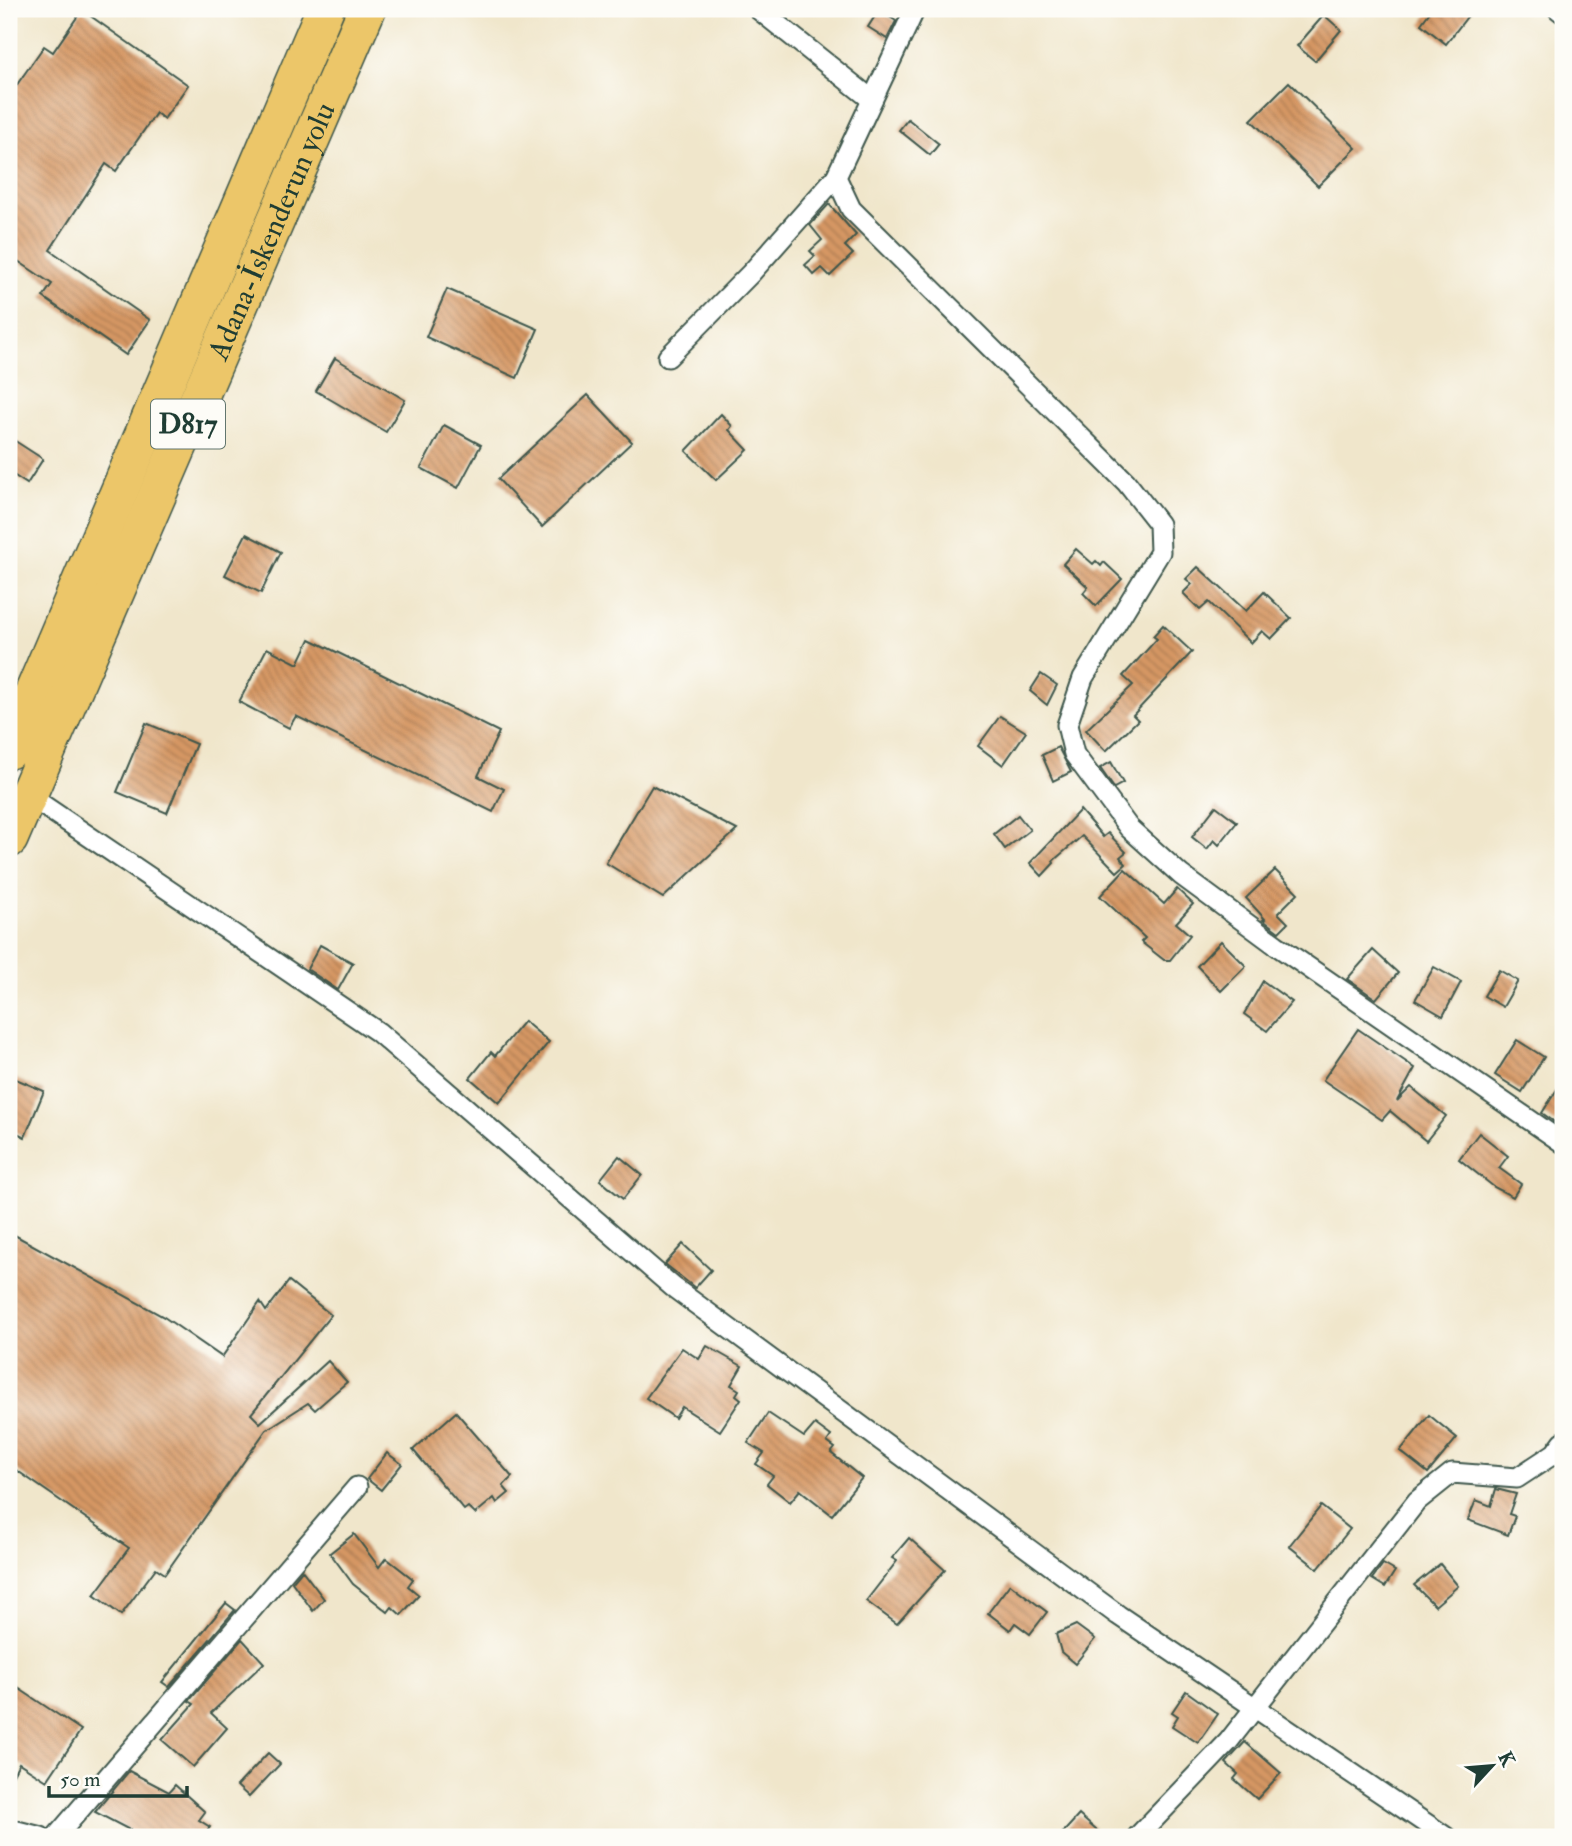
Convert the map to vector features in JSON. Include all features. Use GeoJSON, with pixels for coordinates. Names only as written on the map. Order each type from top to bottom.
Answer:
{"type":"FeatureCollection","features":[{"type":"Feature","properties":{"kind":"highway","name":"D817"},"geometry":{"type":"LineString","coordinates":[[9,750],[325,9]]}},
{"type":"Feature","properties":{"kind":"highway","name":"Adana-İskenderun yolu"},"geometry":{"type":"LineString","coordinates":[[9,839],[367,9]]}},
{"type":"Feature","properties":{"kind":"street"},"geometry":{"type":"LineString","coordinates":[[758,9],[871,99]]}},
{"type":"Feature","properties":{"kind":"street"},"geometry":{"type":"LineString","coordinates":[[668,357],[751,273],[836,177],[915,9]]}},
{"type":"Feature","properties":{"kind":"street"},"geometry":{"type":"LineString","coordinates":[[1558,9],[1563,13]]}},
{"type":"Feature","properties":{"kind":"street"},"geometry":{"type":"LineString","coordinates":[[836,177],[850,209],[1126,482],[1159,524],[1160,552],[1083,678],[1067,725],[1074,754],[1129,828],[1181,876],[1276,945],[1563,1143]]}},
{"type":"Feature","properties":{"kind":"street"},"geometry":{"type":"LineString","coordinates":[[28,794],[378,1032],[673,1287],[1118,1615],[1446,1837]]}},
{"type":"Feature","properties":{"kind":"street"},"geometry":{"type":"LineString","coordinates":[[1137,1837],[1228,1742],[1417,1501],[1452,1473],[1517,1478],[1555,1453],[1563,1443]]}},
{"type":"Feature","properties":{"kind":"street"},"geometry":{"type":"LineString","coordinates":[[56,1837],[357,1487]]}},
{"type":"Feature","properties":{"kind":"street"},"geometry":{"type":"LineString","coordinates":[[9,1829],[41,1837]]}},
{"type":"Feature","properties":{"kind":"building"},"geometry":{"type":"Polygon","coordinates":[[[1432,9],[1473,9],[1446,44],[1421,24],[1432,9]]]}},
{"type":"Feature","properties":{"kind":"building"},"geometry":{"type":"Polygon","coordinates":[[[82,10],[188,85],[164,119],[156,113],[116,171],[106,164],[50,250],[150,320],[126,355],[43,297],[52,284],[9,255],[9,96],[44,46],[53,52],[82,10]]]}},
{"type":"Feature","properties":{"kind":"building"},"geometry":{"type":"Polygon","coordinates":[[[879,10],[896,21],[887,39],[868,27],[879,10]]]}},
{"type":"Feature","properties":{"kind":"building"},"geometry":{"type":"Polygon","coordinates":[[[1324,15],[1341,30],[1315,61],[1297,46],[1324,15]]]}},
{"type":"Feature","properties":{"kind":"building"},"geometry":{"type":"Polygon","coordinates":[[[1289,82],[1356,148],[1318,186],[1251,120],[1289,82]]]}},
{"type":"Feature","properties":{"kind":"building"},"geometry":{"type":"Polygon","coordinates":[[[908,119],[939,144],[930,155],[899,130],[908,119]]]}},
{"type":"Feature","properties":{"kind":"building"},"geometry":{"type":"Polygon","coordinates":[[[829,204],[856,235],[845,246],[853,254],[830,276],[822,268],[814,275],[805,265],[815,256],[810,251],[822,240],[810,225],[829,204]]]}},
{"type":"Feature","properties":{"kind":"building"},"geometry":{"type":"Polygon","coordinates":[[[447,289],[538,329],[517,378],[426,337],[447,289]]]}},
{"type":"Feature","properties":{"kind":"building"},"geometry":{"type":"Polygon","coordinates":[[[335,358],[405,400],[386,432],[316,391],[335,358]]]}},
{"type":"Feature","properties":{"kind":"building"},"geometry":{"type":"Polygon","coordinates":[[[588,395],[632,442],[542,527],[498,479],[588,395]]]}},
{"type":"Feature","properties":{"kind":"building"},"geometry":{"type":"Polygon","coordinates":[[[721,414],[732,426],[729,430],[748,450],[716,480],[686,451],[721,414]]]}},
{"type":"Feature","properties":{"kind":"building"},"geometry":{"type":"Polygon","coordinates":[[[444,425],[481,445],[458,488],[421,468],[444,425]]]}},
{"type":"Feature","properties":{"kind":"building"},"geometry":{"type":"Polygon","coordinates":[[[9,437],[43,459],[27,484],[9,472],[9,437]]]}},
{"type":"Feature","properties":{"kind":"building"},"geometry":{"type":"Polygon","coordinates":[[[246,534],[281,552],[261,593],[225,575],[246,534]]]}},
{"type":"Feature","properties":{"kind":"building"},"geometry":{"type":"Polygon","coordinates":[[[1076,549],[1093,564],[1096,561],[1101,566],[1104,562],[1122,579],[1096,606],[1083,593],[1088,587],[1063,564],[1076,549]]]}},
{"type":"Feature","properties":{"kind":"building"},"geometry":{"type":"Polygon","coordinates":[[[1198,567],[1246,611],[1264,592],[1291,618],[1271,639],[1262,631],[1251,643],[1209,602],[1200,610],[1183,593],[1192,584],[1186,579],[1198,567]]]}},
{"type":"Feature","properties":{"kind":"building"},"geometry":{"type":"Polygon","coordinates":[[[1163,625],[1192,652],[1133,715],[1138,720],[1106,751],[1086,730],[1133,685],[1123,676],[1157,639],[1153,636],[1163,625]]]}},
{"type":"Feature","properties":{"kind":"building"},"geometry":{"type":"Polygon","coordinates":[[[310,639],[499,732],[478,776],[504,789],[493,812],[296,716],[289,728],[239,702],[267,648],[298,664],[310,639]]]}},
{"type":"Feature","properties":{"kind":"building"},"geometry":{"type":"Polygon","coordinates":[[[1041,674],[1057,685],[1047,705],[1030,691],[1041,674]]]}},
{"type":"Feature","properties":{"kind":"building"},"geometry":{"type":"Polygon","coordinates":[[[1000,716],[1026,732],[1003,765],[978,746],[1000,716]]]}},
{"type":"Feature","properties":{"kind":"building"},"geometry":{"type":"Polygon","coordinates":[[[146,723],[196,744],[167,813],[117,792],[146,723]]]}},
{"type":"Feature","properties":{"kind":"building"},"geometry":{"type":"Polygon","coordinates":[[[1058,747],[1071,772],[1053,781],[1042,755],[1058,747]]]}},
{"type":"Feature","properties":{"kind":"building"},"geometry":{"type":"Polygon","coordinates":[[[1111,762],[1123,783],[1114,788],[1100,768],[1111,762]]]}},
{"type":"Feature","properties":{"kind":"building"},"geometry":{"type":"Polygon","coordinates":[[[652,786],[737,830],[663,898],[606,863],[652,786]]]}},
{"type":"Feature","properties":{"kind":"building"},"geometry":{"type":"Polygon","coordinates":[[[1216,806],[1237,822],[1219,845],[1214,840],[1207,849],[1192,837],[1216,806]]]}},
{"type":"Feature","properties":{"kind":"building"},"geometry":{"type":"Polygon","coordinates":[[[1080,810],[1103,837],[1108,833],[1126,852],[1120,857],[1126,864],[1117,872],[1082,836],[1053,861],[1042,876],[1030,863],[1080,810]]]}},
{"type":"Feature","properties":{"kind":"building"},"geometry":{"type":"Polygon","coordinates":[[[1018,815],[1030,830],[1005,849],[994,834],[1018,815]]]}},
{"type":"Feature","properties":{"kind":"building"},"geometry":{"type":"Polygon","coordinates":[[[1125,869],[1164,904],[1177,889],[1193,904],[1176,923],[1190,935],[1170,960],[1164,960],[1141,942],[1145,938],[1100,896],[1125,869]]]}},
{"type":"Feature","properties":{"kind":"building"},"geometry":{"type":"Polygon","coordinates":[[[1275,870],[1298,893],[1278,913],[1288,923],[1279,932],[1263,920],[1265,919],[1246,898],[1275,870]]]}},
{"type":"Feature","properties":{"kind":"building"},"geometry":{"type":"Polygon","coordinates":[[[1221,941],[1246,966],[1221,991],[1197,966],[1221,941]]]}},
{"type":"Feature","properties":{"kind":"building"},"geometry":{"type":"Polygon","coordinates":[[[320,945],[353,963],[338,990],[307,969],[320,945]]]}},
{"type":"Feature","properties":{"kind":"building"},"geometry":{"type":"Polygon","coordinates":[[[1373,950],[1398,973],[1376,999],[1347,979],[1373,950]]]}},
{"type":"Feature","properties":{"kind":"building"},"geometry":{"type":"Polygon","coordinates":[[[1434,967],[1461,982],[1443,1016],[1415,1000],[1434,967]]]}},
{"type":"Feature","properties":{"kind":"building"},"geometry":{"type":"Polygon","coordinates":[[[1499,970],[1518,981],[1503,1007],[1484,996],[1499,970]]]}},
{"type":"Feature","properties":{"kind":"building"},"geometry":{"type":"Polygon","coordinates":[[[1263,981],[1292,1002],[1267,1031],[1244,1014],[1263,981]]]}},
{"type":"Feature","properties":{"kind":"building"},"geometry":{"type":"Polygon","coordinates":[[[524,1021],[549,1042],[499,1103],[470,1078],[491,1052],[495,1056],[524,1021]]]}},
{"type":"Feature","properties":{"kind":"building"},"geometry":{"type":"Polygon","coordinates":[[[1358,1029],[1415,1068],[1397,1101],[1411,1087],[1446,1116],[1426,1141],[1390,1111],[1382,1120],[1323,1080],[1358,1029]]]}},
{"type":"Feature","properties":{"kind":"building"},"geometry":{"type":"Polygon","coordinates":[[[1517,1040],[1544,1057],[1522,1092],[1495,1075],[1517,1040]]]}},
{"type":"Feature","properties":{"kind":"building"},"geometry":{"type":"Polygon","coordinates":[[[9,1076],[44,1091],[25,1137],[9,1129],[9,1076]]]}},
{"type":"Feature","properties":{"kind":"building"},"geometry":{"type":"Polygon","coordinates":[[[1563,1080],[1563,1128],[1542,1113],[1563,1080]]]}},
{"type":"Feature","properties":{"kind":"building"},"geometry":{"type":"Polygon","coordinates":[[[1479,1133],[1508,1156],[1499,1168],[1521,1184],[1513,1197],[1494,1187],[1459,1159],[1479,1133]]]}},
{"type":"Feature","properties":{"kind":"building"},"geometry":{"type":"Polygon","coordinates":[[[619,1156],[642,1175],[623,1199],[600,1180],[619,1156]]]}},
{"type":"Feature","properties":{"kind":"building"},"geometry":{"type":"Polygon","coordinates":[[[9,1232],[164,1317],[222,1357],[260,1302],[266,1311],[289,1281],[331,1315],[251,1414],[260,1423],[328,1361],[347,1382],[315,1410],[308,1403],[266,1430],[165,1574],[156,1568],[121,1615],[94,1595],[129,1548],[9,1465],[9,1232]]]}},
{"type":"Feature","properties":{"kind":"building"},"geometry":{"type":"Polygon","coordinates":[[[683,1244],[711,1270],[695,1288],[665,1264],[683,1244]]]}},
{"type":"Feature","properties":{"kind":"building"},"geometry":{"type":"Polygon","coordinates":[[[707,1346],[742,1366],[731,1385],[739,1390],[736,1395],[741,1399],[720,1431],[682,1407],[675,1418],[646,1398],[682,1348],[699,1359],[707,1346]]]}},
{"type":"Feature","properties":{"kind":"building"},"geometry":{"type":"Polygon","coordinates":[[[456,1412],[512,1477],[503,1486],[509,1493],[497,1503],[494,1498],[475,1514],[468,1507],[464,1510],[413,1450],[456,1412]]]}},
{"type":"Feature","properties":{"kind":"building"},"geometry":{"type":"Polygon","coordinates":[[[768,1413],[804,1437],[815,1424],[831,1436],[827,1442],[835,1448],[831,1453],[862,1478],[832,1515],[800,1490],[790,1502],[767,1484],[773,1476],[756,1464],[764,1453],[748,1443],[768,1413]]]}},
{"type":"Feature","properties":{"kind":"building"},"geometry":{"type":"Polygon","coordinates":[[[1429,1415],[1457,1438],[1428,1473],[1400,1451],[1429,1415]]]}},
{"type":"Feature","properties":{"kind":"building"},"geometry":{"type":"Polygon","coordinates":[[[387,1453],[402,1464],[381,1490],[367,1479],[387,1453]]]}},
{"type":"Feature","properties":{"kind":"building"},"geometry":{"type":"Polygon","coordinates":[[[1496,1489],[1516,1494],[1509,1514],[1515,1516],[1508,1535],[1468,1520],[1476,1500],[1491,1506],[1496,1489]]]}},
{"type":"Feature","properties":{"kind":"building"},"geometry":{"type":"Polygon","coordinates":[[[1321,1506],[1350,1529],[1318,1569],[1289,1546],[1321,1506]]]}},
{"type":"Feature","properties":{"kind":"building"},"geometry":{"type":"Polygon","coordinates":[[[354,1534],[379,1567],[386,1558],[413,1579],[408,1586],[419,1595],[401,1615],[392,1607],[388,1612],[353,1584],[330,1553],[354,1534]]]}},
{"type":"Feature","properties":{"kind":"building"},"geometry":{"type":"Polygon","coordinates":[[[909,1538],[945,1570],[897,1624],[866,1601],[897,1561],[892,1558],[909,1538]]]}},
{"type":"Feature","properties":{"kind":"building"},"geometry":{"type":"Polygon","coordinates":[[[1383,1564],[1395,1571],[1385,1587],[1372,1579],[1383,1564]]]}},
{"type":"Feature","properties":{"kind":"building"},"geometry":{"type":"Polygon","coordinates":[[[1440,1564],[1458,1586],[1435,1606],[1414,1585],[1440,1564]]]}},
{"type":"Feature","properties":{"kind":"building"},"geometry":{"type":"Polygon","coordinates":[[[302,1570],[324,1599],[313,1611],[292,1582],[302,1570]]]}},
{"type":"Feature","properties":{"kind":"building"},"geometry":{"type":"Polygon","coordinates":[[[1010,1584],[1047,1612],[1030,1634],[1015,1623],[1010,1630],[988,1613],[1010,1584]]]}},
{"type":"Feature","properties":{"kind":"building"},"geometry":{"type":"Polygon","coordinates":[[[226,1603],[235,1610],[169,1687],[162,1682],[226,1603]]]}},
{"type":"Feature","properties":{"kind":"building"},"geometry":{"type":"Polygon","coordinates":[[[1076,1625],[1095,1639],[1075,1664],[1061,1652],[1056,1634],[1076,1625]]]}},
{"type":"Feature","properties":{"kind":"building"},"geometry":{"type":"Polygon","coordinates":[[[242,1639],[264,1663],[211,1713],[227,1728],[193,1767],[162,1740],[194,1704],[189,1701],[242,1639]]]}},
{"type":"Feature","properties":{"kind":"building"},"geometry":{"type":"Polygon","coordinates":[[[9,1682],[81,1730],[47,1781],[19,1763],[9,1782],[9,1682]]]}},
{"type":"Feature","properties":{"kind":"building"},"geometry":{"type":"Polygon","coordinates":[[[1186,1691],[1218,1714],[1198,1743],[1172,1726],[1178,1716],[1172,1712],[1186,1691]]]}},
{"type":"Feature","properties":{"kind":"building"},"geometry":{"type":"Polygon","coordinates":[[[1245,1742],[1281,1773],[1257,1799],[1234,1779],[1238,1774],[1226,1763],[1245,1742]]]}},
{"type":"Feature","properties":{"kind":"building"},"geometry":{"type":"Polygon","coordinates":[[[268,1753],[280,1764],[249,1797],[237,1786],[268,1753]]]}},
{"type":"Feature","properties":{"kind":"building"},"geometry":{"type":"Polygon","coordinates":[[[129,1771],[169,1792],[175,1785],[205,1812],[199,1820],[210,1827],[203,1837],[143,1837],[95,1812],[129,1771]]]}},
{"type":"Feature","properties":{"kind":"building"},"geometry":{"type":"Polygon","coordinates":[[[1079,1815],[1104,1837],[1059,1837],[1079,1815]]]}}]}
